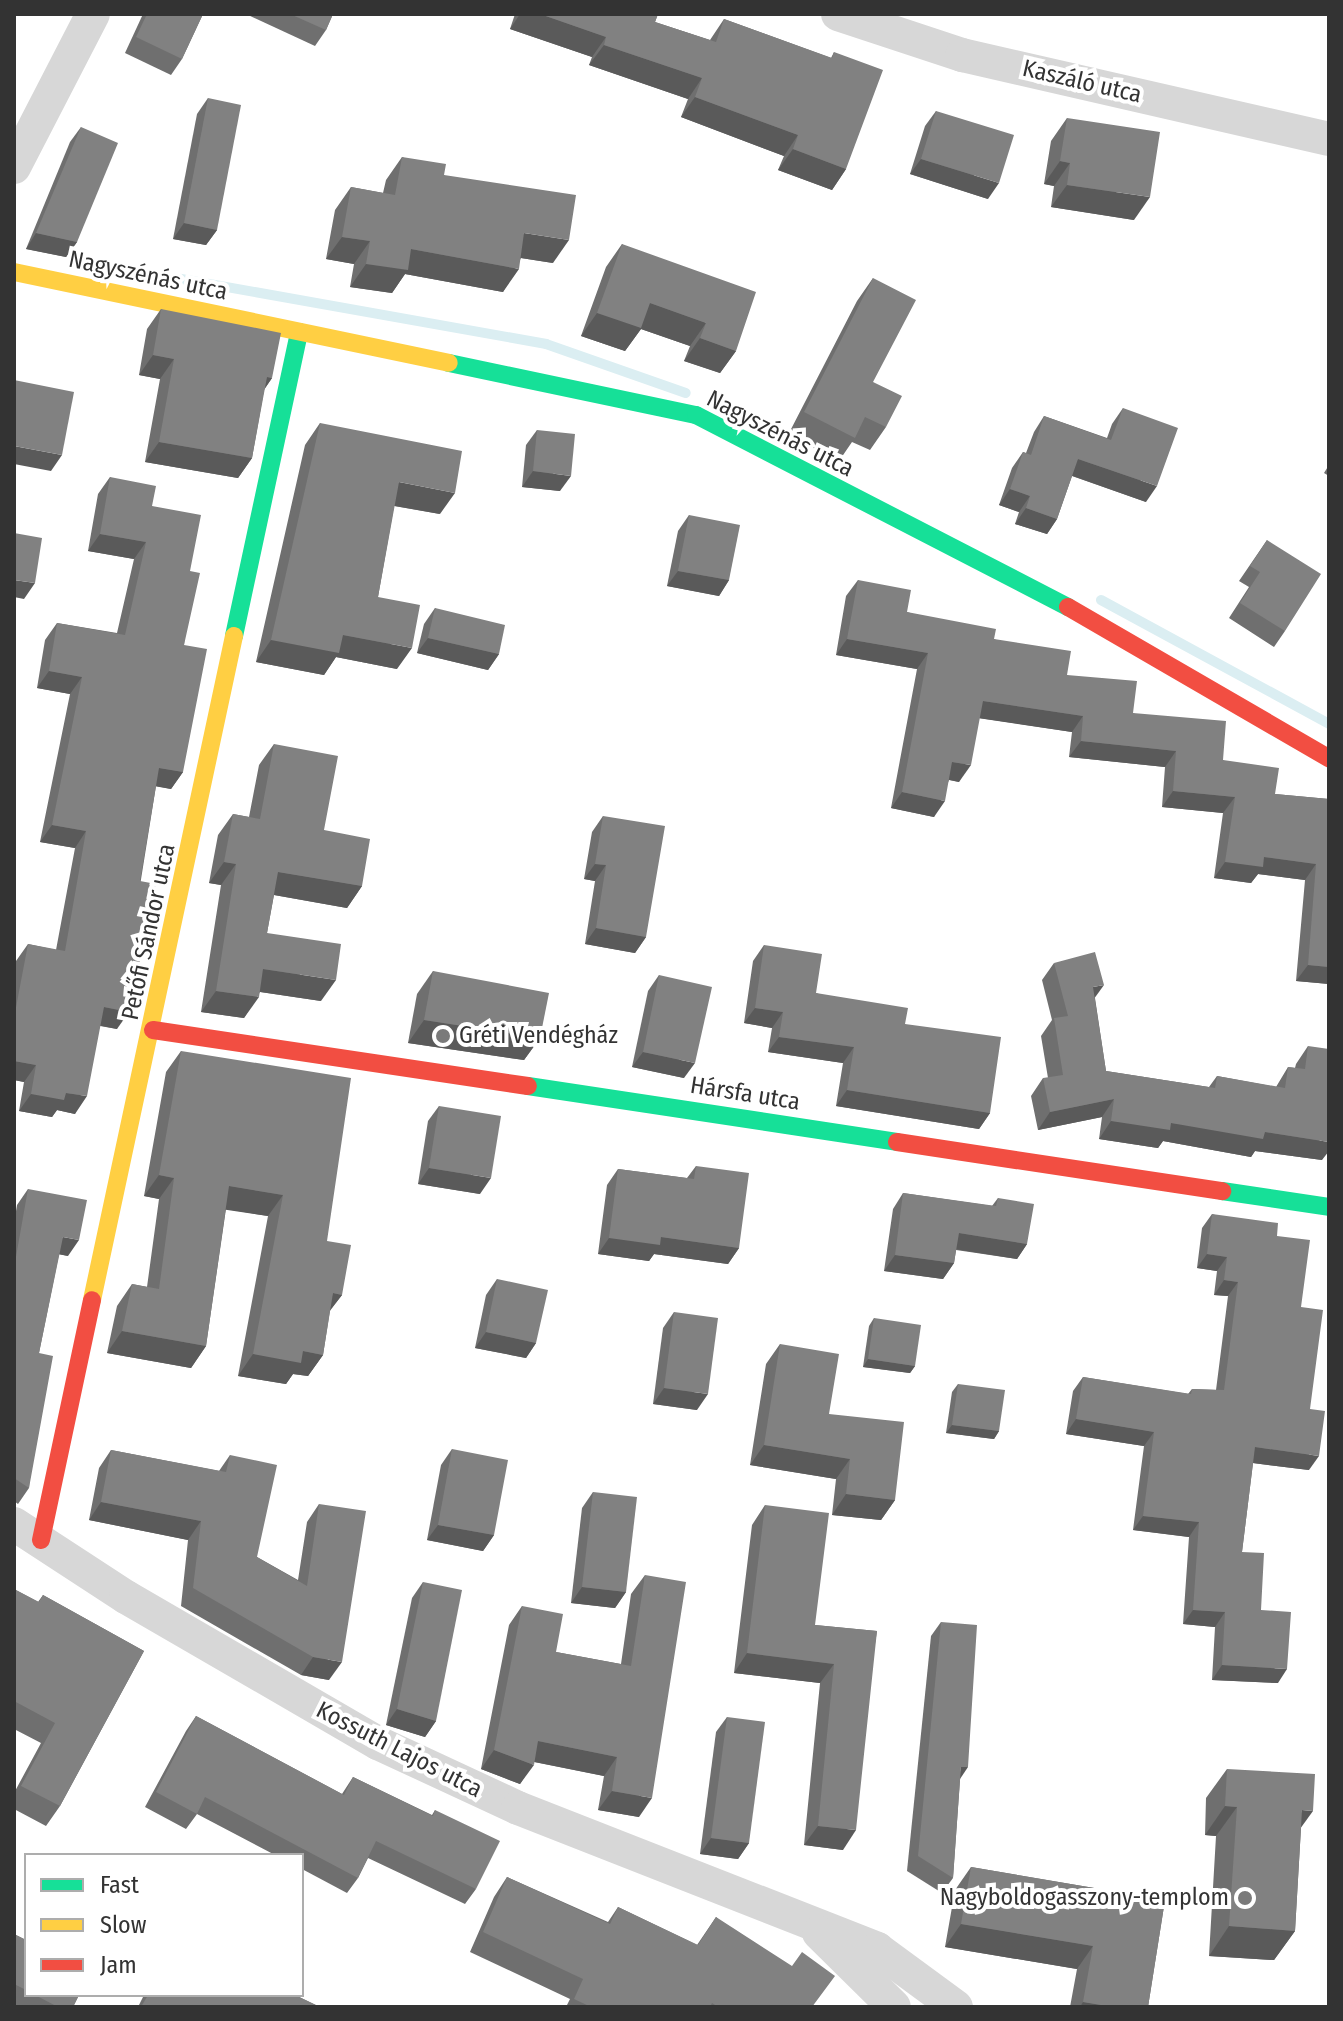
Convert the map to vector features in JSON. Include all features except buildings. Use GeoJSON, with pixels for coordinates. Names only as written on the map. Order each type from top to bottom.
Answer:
{"type":"FeatureCollection","features":[{"type":"Feature","properties":{"kind":"street"},"geometry":{"type":"LineString","coordinates":[[14,167],[93,14]]}},
{"type":"Feature","properties":{"kind":"street","name":"Kaszáló utca"},"geometry":{"type":"LineString","coordinates":[[838,14],[962,55],[1329,139]]}},
{"type":"Feature","properties":{"kind":"street","name":"Nagyszénás utca"},"geometry":{"type":"LineString","coordinates":[[14,272],[696,415],[1089,618],[1329,758]]}},
{"type":"Feature","properties":{"kind":"street","name":"Petőfi Sándor utca"},"geometry":{"type":"LineString","coordinates":[[27,1532],[153,1030],[299,332]]}},
{"type":"Feature","properties":{"kind":"street","name":"Hársfa utca"},"geometry":{"type":"LineString","coordinates":[[153,1030],[1329,1207]]}},
{"type":"Feature","properties":{"kind":"street","name":"Kossuth Lajos utca"},"geometry":{"type":"LineString","coordinates":[[27,1532],[126,1597],[378,1743],[518,1808],[877,1949],[956,2007]]}},
{"type":"Feature","properties":{"kind":"street","name":"Kossuth Lajos utca"},"geometry":{"type":"LineString","coordinates":[[810,1925],[894,2007]]}},
{"type":"Feature","properties":{"kind":"waterway"},"geometry":{"type":"LineString","coordinates":[[131,270],[546,344],[686,393]]}},
{"type":"Feature","properties":{"kind":"waterway"},"geometry":{"type":"LineString","coordinates":[[1101,600],[1329,724]]}},
{"type":"Feature","properties":{"kind":"traffic: fast"},"geometry":{"type":"LineString","coordinates":[[234,636],[299,332]]}},
{"type":"Feature","properties":{"kind":"traffic: fast"},"geometry":{"type":"LineString","coordinates":[[449,363],[696,415],[1068,607]]}},
{"type":"Feature","properties":{"kind":"traffic: fast"},"geometry":{"type":"LineString","coordinates":[[528,1086],[897,1142]]}},
{"type":"Feature","properties":{"kind":"traffic: fast"},"geometry":{"type":"LineString","coordinates":[[1222,1191],[1329,1207]]}},
{"type":"Feature","properties":{"kind":"traffic: slow"},"geometry":{"type":"LineString","coordinates":[[14,272],[449,363]]}},
{"type":"Feature","properties":{"kind":"traffic: slow"},"geometry":{"type":"LineString","coordinates":[[92,1300],[234,636]]}},
{"type":"Feature","properties":{"kind":"traffic: jam"},"geometry":{"type":"LineString","coordinates":[[1068,607],[1329,758]]}},
{"type":"Feature","properties":{"kind":"traffic: jam"},"geometry":{"type":"LineString","coordinates":[[153,1030],[528,1086]]}},
{"type":"Feature","properties":{"kind":"traffic: jam"},"geometry":{"type":"LineString","coordinates":[[897,1142],[1222,1191]]}},
{"type":"Feature","properties":{"kind":"traffic: jam"},"geometry":{"type":"LineString","coordinates":[[41,1540],[92,1300]]}},
{"type":"Feature","properties":{"kind":"place","name":"Gréti Vendégház"},"geometry":{"type":"Point","coordinates":[443,1036]}},
{"type":"Feature","properties":{"kind":"place","name":"Nagyboldogasszony-templom"},"geometry":{"type":"Point","coordinates":[1245,1898]}}]}
